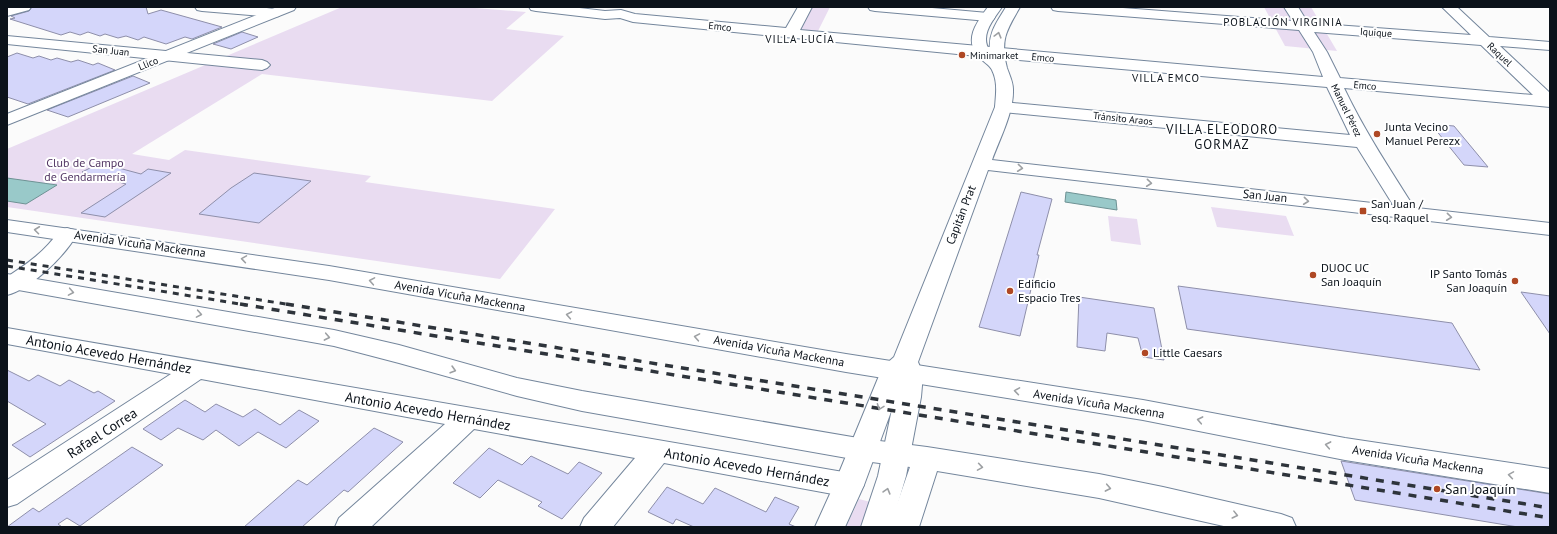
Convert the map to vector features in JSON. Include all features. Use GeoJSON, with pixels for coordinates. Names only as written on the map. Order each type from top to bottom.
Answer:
{"type":"FeatureCollection","features":[{"type":"Feature","properties":{"kind":"street"},"geometry":{"type":"LineString","coordinates":[[7,12],[24,7]]}},
{"type":"Feature","properties":{"kind":"street"},"geometry":{"type":"LineString","coordinates":[[202,7],[274,13]]}},
{"type":"Feature","properties":{"kind":"street","name":"Llico"},"geometry":{"type":"LineString","coordinates":[[7,120],[289,7]]}},
{"type":"Feature","properties":{"kind":"street","name":"Emco"},"geometry":{"type":"LineString","coordinates":[[536,7],[605,15],[624,11],[633,18],[980,51],[998,59],[1334,82],[1550,101]]}},
{"type":"Feature","properties":{"kind":"street"},"geometry":{"type":"LineString","coordinates":[[791,33],[805,7]]}},
{"type":"Feature","properties":{"kind":"street"},"geometry":{"type":"LineString","coordinates":[[875,7],[992,12],[978,38],[978,46],[980,51]]}},
{"type":"Feature","properties":{"kind":"street","name":"Capitán Prat"},"geometry":{"type":"LineString","coordinates":[[830,527],[864,450],[903,369],[1003,107],[1005,88],[998,59],[996,40],[1013,7]]}},
{"type":"Feature","properties":{"kind":"street","name":"Iquique"},"geometry":{"type":"LineString","coordinates":[[1058,7],[1550,46]]}},
{"type":"Feature","properties":{"kind":"street","name":"Manuel Pérez"},"geometry":{"type":"LineString","coordinates":[[1290,7],[1320,52],[1350,119],[1407,212]]}},
{"type":"Feature","properties":{"kind":"street","name":"Raquel"},"geometry":{"type":"LineString","coordinates":[[1450,7],[1550,101]]}},
{"type":"Feature","properties":{"kind":"street","name":"San Juan"},"geometry":{"type":"LineString","coordinates":[[7,40],[262,65]]}},
{"type":"Feature","properties":{"kind":"street","name":"Tránsito Araos"},"geometry":{"type":"LineString","coordinates":[[1003,107],[1363,142]]}},
{"type":"Feature","properties":{"kind":"street","name":"San Juan"},"geometry":{"type":"LineString","coordinates":[[981,164],[1550,229]]}},
{"type":"Feature","properties":{"kind":"street","name":"Avenida Vicuña Mackenna"},"geometry":{"type":"LineString","coordinates":[[7,226],[329,273],[1143,410],[1346,449],[1550,481]]}},
{"type":"Feature","properties":{"kind":"street"},"geometry":{"type":"LineString","coordinates":[[9,284],[52,254],[63,242],[67,234]]}},
{"type":"Feature","properties":{"kind":"street"},"geometry":{"type":"LineString","coordinates":[[9,284],[334,338],[378,348],[517,387],[561,397],[864,450],[927,458],[1163,499],[1281,527]]}},
{"type":"Feature","properties":{"kind":"street","name":"Antonio Acevedo Hernández"},"geometry":{"type":"LineString","coordinates":[[7,336],[849,485]]}},
{"type":"Feature","properties":{"kind":"street"},"geometry":{"type":"LineString","coordinates":[[876,527],[892,476],[908,397],[903,369]]}},
{"type":"Feature","properties":{"kind":"street","name":"Rafael Correa"},"geometry":{"type":"LineString","coordinates":[[7,495],[196,370]]}},
{"type":"Feature","properties":{"kind":"street"},"geometry":{"type":"LineString","coordinates":[[350,527],[469,418]]}},
{"type":"Feature","properties":{"kind":"street"},"geometry":{"type":"LineString","coordinates":[[595,527],[657,452]]}},
{"type":"Feature","properties":{"kind":"street"},"geometry":{"type":"LineString","coordinates":[[904,527],[927,458]]}},
{"type":"Feature","properties":{"kind":"green space","name":"Club de Campo de Gendarmería"},"geometry":{"type":"Polygon","coordinates":[[[342,7],[462,7],[526,12],[506,29],[564,36],[492,101],[262,74],[132,154],[169,160],[185,150],[371,176],[365,182],[555,209],[500,279],[7,207],[7,149],[342,7]]]}},
{"type":"Feature","properties":{"kind":"green space"},"geometry":{"type":"Polygon","coordinates":[[[808,7],[830,7],[818,31],[796,29],[808,7]]]}},
{"type":"Feature","properties":{"kind":"green space"},"geometry":{"type":"Polygon","coordinates":[[[1264,7],[1311,7],[1337,51],[1285,46],[1264,7]]]}},
{"type":"Feature","properties":{"kind":"green space"},"geometry":{"type":"Polygon","coordinates":[[[1211,207],[1286,216],[1294,236],[1217,227],[1211,207]]]}},
{"type":"Feature","properties":{"kind":"green space"},"geometry":{"type":"Polygon","coordinates":[[[1108,216],[1137,219],[1141,245],[1111,241],[1108,216]]]}},
{"type":"Feature","properties":{"kind":"green space"},"geometry":{"type":"Polygon","coordinates":[[[859,499],[874,503],[869,527],[846,527],[859,499]]]}},
{"type":"Feature","properties":{"kind":"water"},"geometry":{"type":"Polygon","coordinates":[[[7,178],[57,185],[26,204],[7,201],[7,178]]]}},
{"type":"Feature","properties":{"kind":"water"},"geometry":{"type":"Polygon","coordinates":[[[1066,192],[1116,200],[1117,210],[1065,202],[1066,192]]]}},
{"type":"Feature","properties":{"kind":"building"},"geometry":{"type":"Polygon","coordinates":[[[32,7],[146,7],[148,14],[161,10],[222,27],[192,39],[185,37],[166,44],[144,37],[138,40],[126,36],[118,38],[105,34],[100,36],[88,32],[80,35],[70,32],[61,35],[10,19],[15,18],[11,16],[29,11],[32,7]]]}},
{"type":"Feature","properties":{"kind":"building"},"geometry":{"type":"Polygon","coordinates":[[[242,32],[258,37],[231,49],[213,44],[242,32]]]}},
{"type":"Feature","properties":{"kind":"building"},"geometry":{"type":"Polygon","coordinates":[[[17,53],[33,58],[39,56],[51,60],[57,58],[71,62],[78,60],[93,65],[98,63],[115,70],[28,104],[7,97],[7,57],[17,53]]]}},
{"type":"Feature","properties":{"kind":"building"},"geometry":{"type":"Polygon","coordinates":[[[133,76],[150,83],[68,117],[47,110],[133,76]]]}},
{"type":"Feature","properties":{"kind":"building"},"geometry":{"type":"Polygon","coordinates":[[[1431,124],[1454,126],[1488,167],[1464,165],[1431,124]]]}},
{"type":"Feature","properties":{"kind":"building"},"geometry":{"type":"Polygon","coordinates":[[[100,163],[141,174],[148,169],[171,173],[105,217],[81,213],[126,184],[82,172],[100,163]]]}},
{"type":"Feature","properties":{"kind":"building"},"geometry":{"type":"Polygon","coordinates":[[[254,173],[311,181],[259,223],[199,214],[231,188],[254,173]]]}},
{"type":"Feature","properties":{"kind":"building","name":"Edificio Espacio Tres"},"geometry":{"type":"Polygon","coordinates":[[[1021,192],[1052,199],[1037,255],[1039,255],[1020,336],[979,327],[1021,192]]]}},
{"type":"Feature","properties":{"kind":"building","name":"DUOC UC San Joaquín"},"geometry":{"type":"Polygon","coordinates":[[[1178,286],[1452,323],[1480,370],[1187,329],[1178,286]]]}},
{"type":"Feature","properties":{"kind":"building"},"geometry":{"type":"Polygon","coordinates":[[[1521,292],[1550,296],[1550,334],[1521,292]]]}},
{"type":"Feature","properties":{"kind":"building"},"geometry":{"type":"Polygon","coordinates":[[[1079,297],[1154,308],[1164,360],[1143,357],[1138,338],[1107,333],[1105,351],[1077,347],[1079,297]]]}},
{"type":"Feature","properties":{"kind":"building"},"geometry":{"type":"Polygon","coordinates":[[[7,370],[29,381],[38,375],[60,386],[69,380],[94,393],[98,391],[115,401],[30,457],[12,445],[46,424],[7,401],[7,370]]]}},
{"type":"Feature","properties":{"kind":"building"},"geometry":{"type":"Polygon","coordinates":[[[185,400],[205,412],[216,404],[243,417],[255,409],[280,425],[299,410],[319,421],[286,448],[258,432],[239,446],[216,430],[203,440],[178,428],[161,440],[143,429],[185,400]]]}},
{"type":"Feature","properties":{"kind":"building"},"geometry":{"type":"Polygon","coordinates":[[[374,428],[403,442],[348,492],[344,490],[302,527],[244,527],[298,480],[307,485],[374,428]]]}},
{"type":"Feature","properties":{"kind":"building"},"geometry":{"type":"Polygon","coordinates":[[[132,447],[163,465],[80,526],[67,518],[58,524],[62,527],[7,527],[33,508],[39,512],[132,447]]]}},
{"type":"Feature","properties":{"kind":"building"},"geometry":{"type":"Polygon","coordinates":[[[489,448],[522,465],[531,456],[568,474],[579,462],[602,473],[562,519],[538,506],[542,502],[498,480],[480,498],[453,483],[489,448]]]}},
{"type":"Feature","properties":{"kind":"building","name":"San Joaquín"},"geometry":{"type":"Polygon","coordinates":[[[1341,461],[1550,494],[1550,527],[1518,527],[1355,500],[1341,461]]]}},
{"type":"Feature","properties":{"kind":"building"},"geometry":{"type":"Polygon","coordinates":[[[667,487],[703,504],[715,488],[766,512],[775,497],[799,507],[789,524],[796,527],[694,527],[676,519],[673,524],[648,512],[667,487]]]}},
{"type":"Feature","properties":{"kind":"railway"},"geometry":{"type":"LineString","coordinates":[[7,260],[292,305]]}},
{"type":"Feature","properties":{"kind":"railway"},"geometry":{"type":"LineString","coordinates":[[7,266],[246,305]]}},
{"type":"Feature","properties":{"kind":"railway"},"geometry":{"type":"LineString","coordinates":[[240,304],[1550,518]]}},
{"type":"Feature","properties":{"kind":"railway"},"geometry":{"type":"LineString","coordinates":[[286,304],[1550,508]]}},
{"type":"Feature","properties":{"kind":"place","name":"Minimarket"},"geometry":{"type":"Point","coordinates":[962,55]}},
{"type":"Feature","properties":{"kind":"place","name":"Junta Vecino Manuel Perezx"},"geometry":{"type":"Point","coordinates":[1377,134]}},
{"type":"Feature","properties":{"kind":"place","name":"San Juan / esq. Raquel"},"geometry":{"type":"Point","coordinates":[1363,211]}},
{"type":"Feature","properties":{"kind":"place","name":"DUOC UC San Joaquín"},"geometry":{"type":"Point","coordinates":[1313,275]}},
{"type":"Feature","properties":{"kind":"place","name":"IP Santo Tomás San Joaquín"},"geometry":{"type":"Point","coordinates":[1515,281]}},
{"type":"Feature","properties":{"kind":"place","name":"Edificio Espacio Tres"},"geometry":{"type":"Point","coordinates":[1010,291]}},
{"type":"Feature","properties":{"kind":"place","name":"Little Caesars"},"geometry":{"type":"Point","coordinates":[1145,353]}},
{"type":"Feature","properties":{"kind":"place","name":"San Joaquín"},"geometry":{"type":"Point","coordinates":[1437,489]}},
{"type":"Feature","properties":{"kind":"district","name":"POBLACIÓN VIRGINIA"},"geometry":{"type":"Point","coordinates":[1283,22]}},
{"type":"Feature","properties":{"kind":"district","name":"VILLA LUCÍA"},"geometry":{"type":"Point","coordinates":[800,39]}},
{"type":"Feature","properties":{"kind":"district","name":"VILLA EMCO"},"geometry":{"type":"Point","coordinates":[1166,78]}},
{"type":"Feature","properties":{"kind":"district","name":"VILLA ELEODORO GORMAZ"},"geometry":{"type":"Point","coordinates":[1222,136]}}]}
